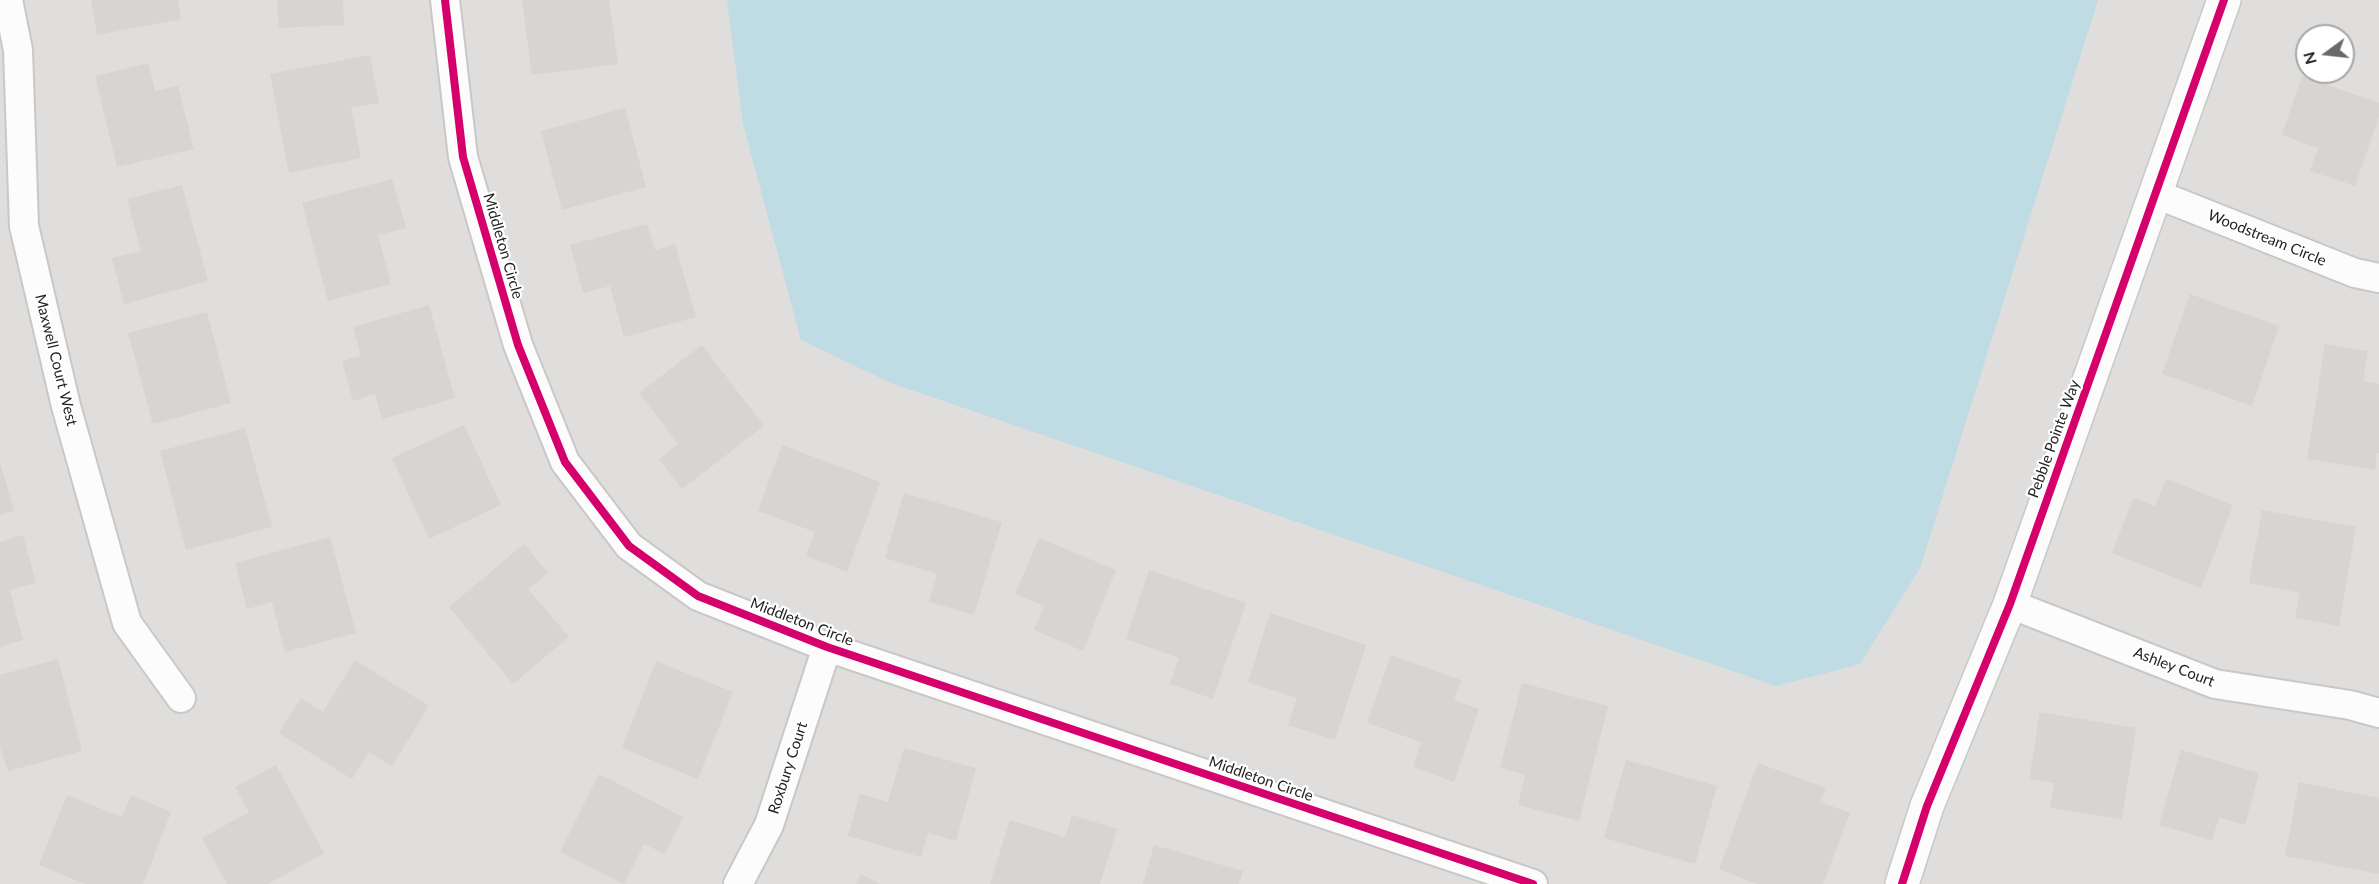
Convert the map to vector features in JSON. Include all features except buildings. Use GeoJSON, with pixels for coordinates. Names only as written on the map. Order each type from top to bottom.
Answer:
{"type":"FeatureCollection","features":[{"type":"Feature","properties":{"kind":"street","name":"Maxwell Court West"},"geometry":{"type":"LineString","coordinates":[[8,0],[18,50],[24,226],[66,406],[127,623],[181,698]]}},
{"type":"Feature","properties":{"kind":"street","name":"Middleton Circle"},"geometry":{"type":"LineString","coordinates":[[445,0],[464,157],[518,345],[565,462],[629,546],[698,596],[827,647],[1533,884]]}},
{"type":"Feature","properties":{"kind":"street","name":"Pebble Pointe Way"},"geometry":{"type":"LineString","coordinates":[[1902,884],[1927,806],[2010,604],[2224,0]]}},
{"type":"Feature","properties":{"kind":"street","name":"Woodstream Circle"},"geometry":{"type":"LineString","coordinates":[[2156,194],[2355,273],[2379,278]]}},
{"type":"Feature","properties":{"kind":"street","name":"Ashley Court"},"geometry":{"type":"LineString","coordinates":[[2010,604],[2215,684],[2350,705],[2379,713]]}},
{"type":"Feature","properties":{"kind":"street","name":"Roxbury Court"},"geometry":{"type":"LineString","coordinates":[[738,884],[769,825],[827,647]]}},
{"type":"Feature","properties":{"kind":"shaded area"},"geometry":{"type":"Polygon","coordinates":[[[0,0],[2379,0],[2379,884],[0,884],[0,0]]]}},
{"type":"Feature","properties":{"kind":"water"},"geometry":{"type":"Polygon","coordinates":[[[727,0],[2098,0],[1920,568],[1860,664],[1776,686],[891,383],[801,340],[743,124],[727,0]]]}},
{"type":"Feature","properties":{"kind":"cycle path"},"geometry":{"type":"LineString","coordinates":[[445,0],[463,157],[518,345],[565,462],[629,546],[698,596],[827,647],[1533,884]]}},
{"type":"Feature","properties":{"kind":"cycle path"},"geometry":{"type":"LineString","coordinates":[[1902,884],[1927,806],[2010,604],[2224,0]]}}]}
